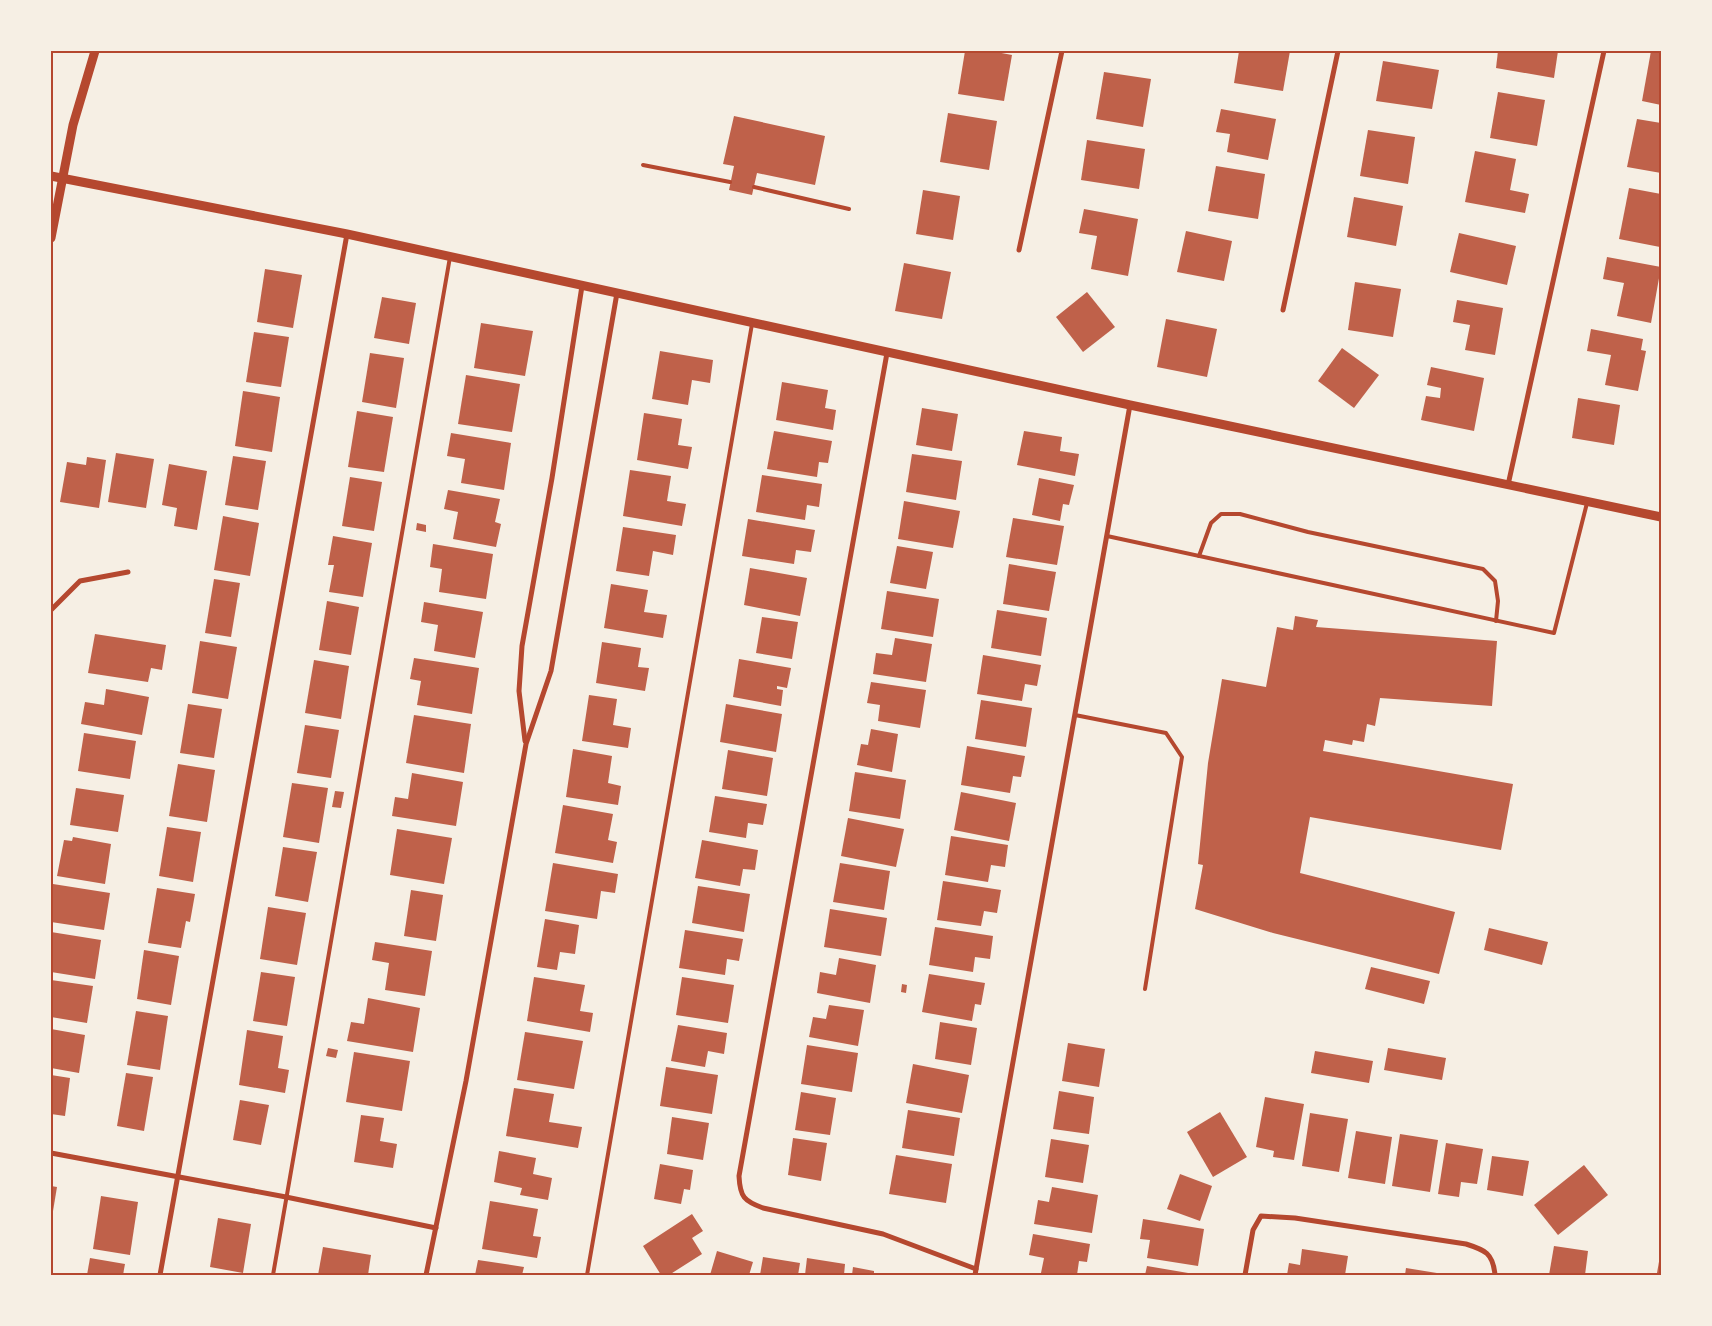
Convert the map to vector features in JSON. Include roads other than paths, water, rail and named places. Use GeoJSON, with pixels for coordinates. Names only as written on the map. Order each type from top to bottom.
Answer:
{"type":"FeatureCollection","features":[{"type":"Feature","properties":{"kind":"street"},"geometry":{"type":"LineString","coordinates":[[51,238],[73,125],[95,51]]}},
{"type":"Feature","properties":{"kind":"street"},"geometry":{"type":"LineString","coordinates":[[1019,250],[1062,51]]}},
{"type":"Feature","properties":{"kind":"street"},"geometry":{"type":"LineString","coordinates":[[1283,310],[1338,51]]}},
{"type":"Feature","properties":{"kind":"street"},"geometry":{"type":"LineString","coordinates":[[1508,485],[1604,51]]}},
{"type":"Feature","properties":{"kind":"street"},"geometry":{"type":"LineString","coordinates":[[51,176],[347,234],[1130,406],[1661,517]]}},
{"type":"Feature","properties":{"kind":"street"},"geometry":{"type":"LineString","coordinates":[[160,1275],[347,234]]}},
{"type":"Feature","properties":{"kind":"street"},"geometry":{"type":"LineString","coordinates":[[526,744],[519,691],[522,646],[582,286]]}},
{"type":"Feature","properties":{"kind":"street"},"geometry":{"type":"LineString","coordinates":[[426,1275],[472,1052],[526,744],[551,671],[617,292]]}},
{"type":"Feature","properties":{"kind":"street"},"geometry":{"type":"LineString","coordinates":[[887,353],[739,1176],[740,1189],[742,1196],[750,1203],[763,1208],[883,1234],[976,1272],[1130,406]]}},
{"type":"Feature","properties":{"kind":"street"},"geometry":{"type":"LineString","coordinates":[[51,610],[80,581],[128,572]]}},
{"type":"Feature","properties":{"kind":"street"},"geometry":{"type":"LineString","coordinates":[[51,1153],[286,1197],[436,1228]]}},
{"type":"Feature","properties":{"kind":"street"},"geometry":{"type":"LineString","coordinates":[[1245,1275],[1253,1230],[1261,1216],[1295,1218],[1466,1244],[1482,1249],[1490,1256],[1495,1275]]}},
{"type":"Feature","properties":{"kind":"lane"},"geometry":{"type":"LineString","coordinates":[[643,165],[730,182]]}},
{"type":"Feature","properties":{"kind":"lane"},"geometry":{"type":"LineString","coordinates":[[754,187],[849,209]]}},
{"type":"Feature","properties":{"kind":"lane"},"geometry":{"type":"LineString","coordinates":[[273,1275],[450,257]]}},
{"type":"Feature","properties":{"kind":"lane"},"geometry":{"type":"LineString","coordinates":[[587,1275],[752,322]]}},
{"type":"Feature","properties":{"kind":"lane"},"geometry":{"type":"LineString","coordinates":[[1107,536],[1554,633],[1587,502]]}},
{"type":"Feature","properties":{"kind":"lane"},"geometry":{"type":"LineString","coordinates":[[1199,556],[1210,523],[1221,514],[1240,514],[1308,532],[1483,569],[1496,581],[1498,601],[1496,621]]}},
{"type":"Feature","properties":{"kind":"lane"},"geometry":{"type":"LineString","coordinates":[[1076,715],[1166,733],[1182,757],[1145,989]]}}]}
